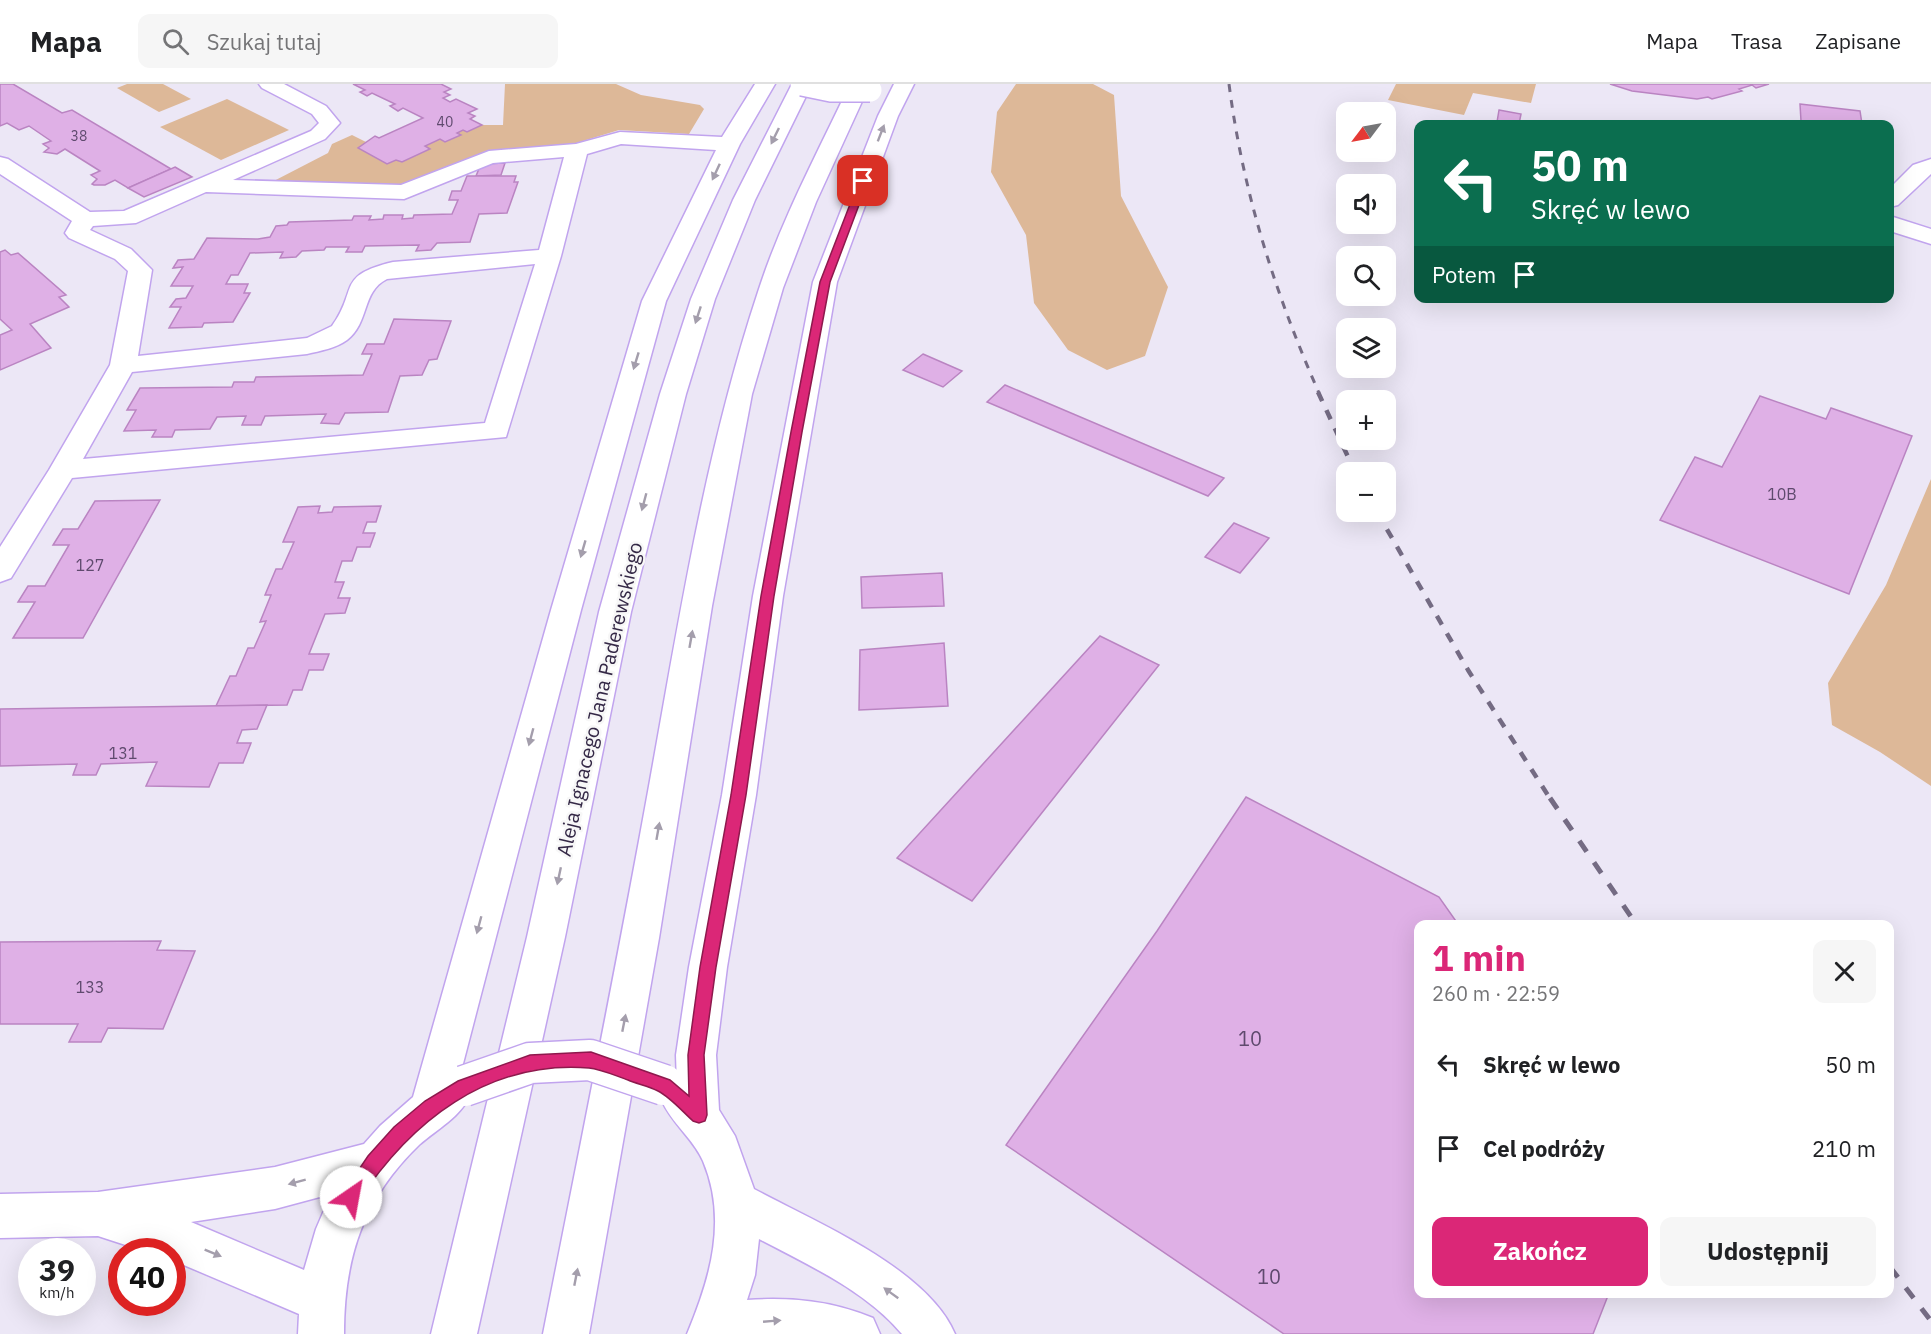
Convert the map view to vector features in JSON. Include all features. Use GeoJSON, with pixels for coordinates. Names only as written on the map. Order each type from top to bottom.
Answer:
{"type":"FeatureCollection","features":[{"type":"Feature","properties":{"kind":"street"},"geometry":{"type":"LineString","coordinates":[[0,164],[85,219],[128,218],[318,135],[330,123],[319,110],[269,84]]}},
{"type":"Feature","properties":{"kind":"street"},"geometry":{"type":"LineString","coordinates":[[447,1096],[566,610],[654,302],[729,144],[765,84]]}},
{"type":"Feature","properties":{"kind":"street"},"geometry":{"type":"LineString","coordinates":[[699,1115],[696,1055],[708,967],[739,795],[770,585],[825,282],[902,84],[831,90],[802,84]]}},
{"type":"Feature","properties":{"kind":"street","name":"Aleja Ignacego Jana Paderewskiego"},"geometry":{"type":"LineString","coordinates":[[454,1334],[546,937],[615,612],[673,394],[703,299],[739,211],[802,84]]}},
{"type":"Feature","properties":{"kind":"street"},"geometry":{"type":"LineString","coordinates":[[566,1334],[640,938],[697,606],[739,394],[771,288],[805,202],[865,87]]}},
{"type":"Feature","properties":{"kind":"street"},"geometry":{"type":"LineString","coordinates":[[204,186],[404,192],[489,157],[577,150],[620,138],[729,144]]}},
{"type":"Feature","properties":{"kind":"street"},"geometry":{"type":"LineString","coordinates":[[63,470],[496,431],[549,256],[577,150]]}},
{"type":"Feature","properties":{"kind":"street"},"geometry":{"type":"LineString","coordinates":[[1894,196],[1921,170],[1931,166]]}},
{"type":"Feature","properties":{"kind":"street"},"geometry":{"type":"LineString","coordinates":[[0,571],[63,470],[123,365],[140,270],[123,254],[77,233],[85,219]]}},
{"type":"Feature","properties":{"kind":"street"},"geometry":{"type":"LineString","coordinates":[[1894,224],[1931,237]]}},
{"type":"Feature","properties":{"kind":"street"},"geometry":{"type":"LineString","coordinates":[[123,365],[307,346],[330,340],[345,328],[361,284],[374,273],[393,269],[549,256]]}},
{"type":"Feature","properties":{"kind":"street"},"geometry":{"type":"LineString","coordinates":[[98,1214],[194,1245],[321,1317],[330,1244],[351,1197],[374,1162],[400,1133],[447,1096],[530,1063],[591,1060],[664,1085],[699,1115],[711,1133],[727,1166],[736,1203],[735,1253],[728,1291],[712,1330],[791,1320],[833,1325],[857,1334]]}},
{"type":"Feature","properties":{"kind":"street"},"geometry":{"type":"LineString","coordinates":[[0,1216],[98,1214],[275,1188],[374,1162]]}},
{"type":"Feature","properties":{"kind":"street"},"geometry":{"type":"LineString","coordinates":[[736,1203],[852,1265],[906,1304],[932,1334]]}},
{"type":"Feature","properties":{"kind":"shaded area"},"geometry":{"type":"Polygon","coordinates":[[[127,84],[163,84],[191,99],[159,112],[117,88],[127,84]]]}},
{"type":"Feature","properties":{"kind":"shaded area"},"geometry":{"type":"Polygon","coordinates":[[[505,84],[616,84],[641,95],[700,105],[704,109],[689,134],[619,130],[570,145],[485,153],[402,187],[268,184],[328,153],[332,144],[352,135],[368,143],[358,148],[402,162],[430,149],[425,146],[440,139],[445,142],[461,135],[457,133],[463,130],[467,132],[482,125],[503,125],[505,84]]]}},
{"type":"Feature","properties":{"kind":"shaded area"},"geometry":{"type":"Polygon","coordinates":[[[1016,84],[1093,84],[1114,95],[1121,196],[1168,287],[1145,356],[1107,370],[1068,350],[1034,303],[1026,235],[991,172],[997,112],[1016,84]]]}},
{"type":"Feature","properties":{"kind":"shaded area"},"geometry":{"type":"Polygon","coordinates":[[[1396,84],[1536,84],[1531,103],[1473,93],[1464,115],[1388,100],[1396,84]]]}},
{"type":"Feature","properties":{"kind":"shaded area"},"geometry":{"type":"Polygon","coordinates":[[[227,99],[289,130],[221,160],[160,127],[227,99]]]}},
{"type":"Feature","properties":{"kind":"shaded area"},"geometry":{"type":"Polygon","coordinates":[[[1931,479],[1931,786],[1880,752],[1832,725],[1828,683],[1886,585],[1931,479]]]}},
{"type":"Feature","properties":{"kind":"building"},"geometry":{"type":"Polygon","coordinates":[[[0,84],[13,84],[62,113],[72,110],[171,169],[128,188],[115,180],[105,185],[94,185],[92,184],[97,179],[91,175],[100,171],[65,149],[57,154],[44,152],[49,148],[43,144],[51,141],[29,126],[19,130],[7,123],[0,126],[0,84]]]}},
{"type":"Feature","properties":{"kind":"building"},"geometry":{"type":"Polygon","coordinates":[[[353,84],[441,84],[451,89],[444,92],[450,95],[443,98],[450,102],[456,99],[477,109],[468,113],[475,116],[470,119],[482,125],[467,132],[463,130],[457,133],[461,135],[445,142],[440,139],[425,146],[430,149],[402,162],[396,160],[387,164],[358,148],[375,136],[379,138],[423,118],[403,108],[398,111],[390,106],[395,104],[372,93],[367,96],[360,92],[365,90],[353,84]]]}},
{"type":"Feature","properties":{"kind":"building"},"geometry":{"type":"Polygon","coordinates":[[[1610,84],[1769,84],[1756,88],[1752,85],[1739,89],[1742,91],[1712,99],[1708,97],[1697,99],[1632,91],[1610,84]]]}},
{"type":"Feature","properties":{"kind":"building"},"geometry":{"type":"Polygon","coordinates":[[[1800,104],[1860,111],[1861,120],[1801,120],[1800,104]]]}},
{"type":"Feature","properties":{"kind":"building"},"geometry":{"type":"Polygon","coordinates":[[[1499,110],[1521,114],[1520,120],[1497,120],[1499,110]]]}},
{"type":"Feature","properties":{"kind":"building"},"geometry":{"type":"Polygon","coordinates":[[[505,163],[501,175],[476,176],[481,164],[505,163]]]}},
{"type":"Feature","properties":{"kind":"building"},"geometry":{"type":"Polygon","coordinates":[[[175,167],[192,177],[144,197],[128,188],[175,167]]]}},
{"type":"Feature","properties":{"kind":"building"},"geometry":{"type":"Polygon","coordinates":[[[467,176],[516,176],[514,182],[518,182],[507,213],[479,214],[470,242],[437,243],[431,250],[416,251],[419,245],[365,246],[362,252],[346,252],[349,247],[326,247],[324,250],[302,251],[296,257],[280,258],[283,252],[250,253],[238,275],[231,275],[226,284],[248,284],[244,293],[250,293],[233,322],[204,323],[202,327],[169,328],[181,307],[170,307],[176,299],[186,298],[193,286],[171,286],[183,267],[173,268],[178,260],[194,259],[207,238],[258,239],[270,237],[276,226],[287,225],[289,222],[352,220],[354,216],[371,216],[369,220],[383,219],[384,215],[403,215],[402,219],[413,218],[414,215],[452,214],[458,200],[449,200],[452,191],[461,191],[467,176]]]}},
{"type":"Feature","properties":{"kind":"building"},"geometry":{"type":"Polygon","coordinates":[[[5,250],[11,255],[18,253],[66,295],[59,297],[69,307],[30,324],[51,348],[0,370],[0,335],[12,330],[0,319],[0,252],[5,250]]]}},
{"type":"Feature","properties":{"kind":"building"},"geometry":{"type":"Polygon","coordinates":[[[394,319],[451,321],[437,359],[429,360],[422,375],[400,376],[388,412],[345,413],[339,424],[321,423],[326,414],[265,416],[261,425],[242,425],[246,416],[217,417],[210,429],[175,430],[172,437],[152,437],[156,430],[124,431],[136,410],[127,410],[140,388],[232,387],[234,382],[254,382],[256,377],[363,375],[372,354],[362,354],[367,344],[384,344],[394,319]]]}},
{"type":"Feature","properties":{"kind":"building"},"geometry":{"type":"Polygon","coordinates":[[[923,354],[962,371],[943,387],[903,370],[923,354]]]}},
{"type":"Feature","properties":{"kind":"building"},"geometry":{"type":"Polygon","coordinates":[[[1005,385],[1224,478],[1208,496],[987,402],[1005,385]]]}},
{"type":"Feature","properties":{"kind":"building"},"geometry":{"type":"Polygon","coordinates":[[[1760,396],[1826,419],[1831,408],[1912,436],[1849,594],[1660,520],[1695,457],[1722,467],[1760,396]]]}},
{"type":"Feature","properties":{"kind":"building"},"geometry":{"type":"Polygon","coordinates":[[[160,500],[83,638],[13,638],[35,602],[18,602],[28,586],[45,586],[69,545],[53,545],[63,529],[78,529],[95,501],[160,500]]]}},
{"type":"Feature","properties":{"kind":"building"},"geometry":{"type":"Polygon","coordinates":[[[320,506],[318,513],[332,512],[334,507],[381,506],[376,522],[367,522],[363,533],[375,533],[370,547],[357,547],[352,561],[342,561],[335,582],[344,582],[338,598],[350,598],[345,613],[325,614],[309,654],[329,654],[323,670],[309,670],[302,690],[293,690],[287,705],[216,706],[230,676],[236,676],[248,648],[254,648],[266,621],[260,622],[271,595],[265,595],[276,569],[282,569],[294,542],[283,542],[298,507],[320,506]]]}},
{"type":"Feature","properties":{"kind":"building"},"geometry":{"type":"Polygon","coordinates":[[[1234,523],[1269,538],[1240,573],[1205,557],[1234,523]]]}},
{"type":"Feature","properties":{"kind":"building"},"geometry":{"type":"Polygon","coordinates":[[[942,573],[944,606],[862,608],[861,577],[942,573]]]}},
{"type":"Feature","properties":{"kind":"building"},"geometry":{"type":"Polygon","coordinates":[[[1100,636],[1159,665],[972,901],[897,858],[1100,636]]]}},
{"type":"Feature","properties":{"kind":"building"},"geometry":{"type":"Polygon","coordinates":[[[944,643],[948,706],[859,710],[860,650],[944,643]]]}},
{"type":"Feature","properties":{"kind":"building"},"geometry":{"type":"Polygon","coordinates":[[[267,705],[257,729],[242,730],[237,743],[251,743],[243,763],[219,763],[209,787],[146,786],[157,762],[101,764],[96,775],[73,775],[77,764],[0,766],[0,709],[267,705]]]}},
{"type":"Feature","properties":{"kind":"building"},"geometry":{"type":"Polygon","coordinates":[[[1246,797],[1439,897],[1455,920],[1414,920],[1414,1298],[1607,1298],[1593,1334],[1284,1334],[1006,1145],[1157,931],[1246,797]]]}},
{"type":"Feature","properties":{"kind":"building"},"geometry":{"type":"Polygon","coordinates":[[[161,941],[157,950],[195,951],[163,1029],[108,1028],[101,1042],[69,1042],[78,1024],[0,1024],[0,942],[161,941]]]}},
{"type":"Feature","properties":{"kind":"railway"},"geometry":{"type":"LineString","coordinates":[[1229,84],[1243,164],[1263,242],[1288,318],[1319,393]]}},
{"type":"Feature","properties":{"kind":"railway"},"geometry":{"type":"LineString","coordinates":[[1318,392],[1350,462]]}},
{"type":"Feature","properties":{"kind":"railway"},"geometry":{"type":"LineString","coordinates":[[1383,522],[1468,670],[1551,800]]}},
{"type":"Feature","properties":{"kind":"railway"},"geometry":{"type":"LineString","coordinates":[[1550,798],[1633,920]]}},
{"type":"Feature","properties":{"kind":"railway"},"geometry":{"type":"LineString","coordinates":[[1894,1272],[1931,1321]]}},
{"type":"Feature","properties":{"kind":"route"},"geometry":{"type":"LineString","coordinates":[[351,1197],[374,1162],[400,1133],[431,1107],[464,1086],[530,1063],[591,1060],[664,1085],[699,1115],[696,1055],[708,967],[739,795],[768,596],[796,432],[825,282],[863,181]]}}]}
